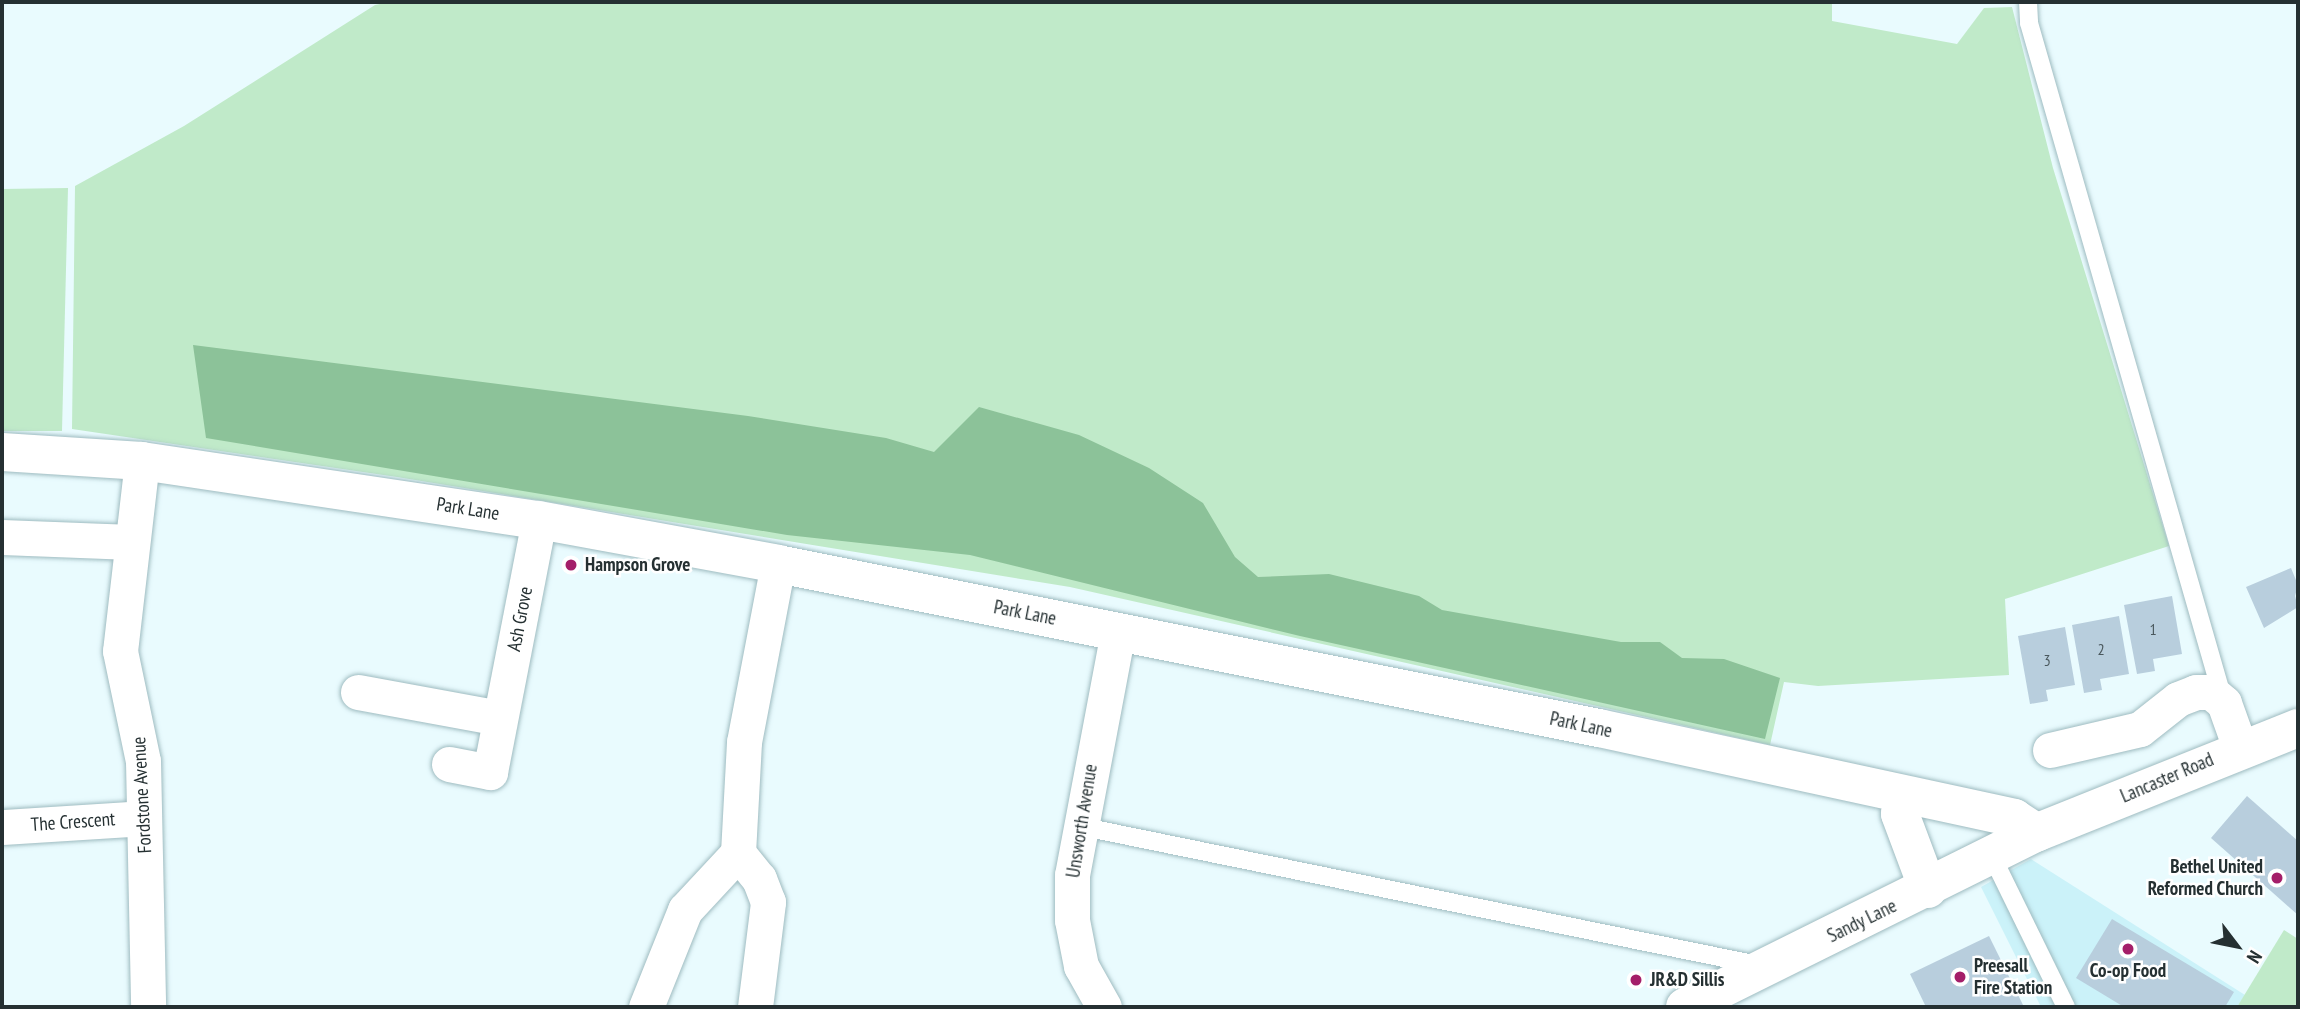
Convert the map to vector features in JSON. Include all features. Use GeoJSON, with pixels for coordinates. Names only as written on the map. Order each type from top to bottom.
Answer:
{"type":"FeatureCollection","features":[{"type":"Feature","properties":{"kind":"main road","name":"Park Lane"},"geometry":{"type":"LineString","coordinates":[[2,452],[142,460],[539,520],[778,564],[1118,631],[2014,818],[2037,833]]}},
{"type":"Feature","properties":{"kind":"main road","name":"Lancaster Road"},"geometry":{"type":"LineString","coordinates":[[2037,833],[2240,748],[2298,727]]}},
{"type":"Feature","properties":{"kind":"main road"},"geometry":{"type":"LineString","coordinates":[[1904,796],[1900,814],[1928,889]]}},
{"type":"Feature","properties":{"kind":"main road","name":"Sandy Lane"},"geometry":{"type":"LineString","coordinates":[[1688,1007],[2037,833]]}},
{"type":"Feature","properties":{"kind":"street","name":"Fordstone Avenue"},"geometry":{"type":"LineString","coordinates":[[142,460],[120,651],[139,722],[148,1007]]}},
{"type":"Feature","properties":{"kind":"street","name":"Ash Grove"},"geometry":{"type":"LineString","coordinates":[[449,764],[490,772],[539,520]]}},
{"type":"Feature","properties":{"kind":"street"},"geometry":{"type":"LineString","coordinates":[[2,537],[132,542]]}},
{"type":"Feature","properties":{"kind":"street"},"geometry":{"type":"LineString","coordinates":[[646,1007],[685,910],[738,853],[744,742],[778,564]]}},
{"type":"Feature","properties":{"kind":"street","name":"Unsworth Avenue"},"geometry":{"type":"LineString","coordinates":[[1104,1007],[1081,965],[1072,920],[1079,827],[1118,631]]}},
{"type":"Feature","properties":{"kind":"street"},"geometry":{"type":"LineString","coordinates":[[358,692],[500,718]]}},
{"type":"Feature","properties":{"kind":"street"},"geometry":{"type":"LineString","coordinates":[[2050,750],[2140,729],[2178,699],[2196,692],[2211,692],[2224,703],[2240,748]]}},
{"type":"Feature","properties":{"kind":"street","name":"The Crescent"},"geometry":{"type":"LineString","coordinates":[[2,827],[144,818]]}},
{"type":"Feature","properties":{"kind":"street"},"geometry":{"type":"LineString","coordinates":[[738,853],[759,879],[768,902],[755,1007]]}},
{"type":"Feature","properties":{"kind":"lane"},"geometry":{"type":"LineString","coordinates":[[2028,2],[2029,23],[2224,703]]}},
{"type":"Feature","properties":{"kind":"lane"},"geometry":{"type":"LineString","coordinates":[[1079,827],[1766,967]]}},
{"type":"Feature","properties":{"kind":"lane"},"geometry":{"type":"LineString","coordinates":[[1992,856],[2066,1007]]}},
{"type":"Feature","properties":{"kind":"shaded area"},"geometry":{"type":"Polygon","coordinates":[[[2031,859],[2245,995],[2237,1007],[2041,1007],[1981,887],[2031,859]]]}},
{"type":"Feature","properties":{"kind":"green space"},"geometry":{"type":"Polygon","coordinates":[[[389,2],[1832,2],[1832,21],[1957,44],[1984,8],[2012,7],[2053,168],[2169,546],[2005,599],[2009,675],[1818,686],[1784,682],[1770,745],[1070,587],[397,477],[72,429],[75,186],[184,126],[375,5],[389,2]]]}},
{"type":"Feature","properties":{"kind":"green space"},"geometry":{"type":"Polygon","coordinates":[[[68,188],[62,431],[2,431],[2,189],[68,188]]]}},
{"type":"Feature","properties":{"kind":"green space"},"geometry":{"type":"Polygon","coordinates":[[[193,345],[748,416],[886,438],[934,452],[979,407],[1079,435],[1149,468],[1203,503],[1235,557],[1258,577],[1329,574],[1419,596],[1442,610],[1621,642],[1660,642],[1682,658],[1724,659],[1780,678],[1765,739],[1300,636],[970,555],[787,535],[206,438],[193,345]]]}},
{"type":"Feature","properties":{"kind":"green space"},"geometry":{"type":"Polygon","coordinates":[[[2284,930],[2298,939],[2298,1007],[2237,1007],[2284,930]]]}},
{"type":"Feature","properties":{"kind":"building"},"geometry":{"type":"Polygon","coordinates":[[[2291,568],[2298,585],[2295,596],[2298,607],[2264,628],[2246,587],[2291,568]]]}},
{"type":"Feature","properties":{"kind":"building"},"geometry":{"type":"Polygon","coordinates":[[[2172,596],[2182,654],[2153,659],[2155,671],[2137,674],[2124,605],[2172,596]]]}},
{"type":"Feature","properties":{"kind":"building"},"geometry":{"type":"Polygon","coordinates":[[[2119,616],[2129,674],[2100,679],[2102,690],[2084,693],[2072,625],[2119,616]]]}},
{"type":"Feature","properties":{"kind":"building"},"geometry":{"type":"Polygon","coordinates":[[[2065,627],[2075,685],[2046,690],[2048,701],[2030,704],[2018,636],[2065,627]]]}},
{"type":"Feature","properties":{"kind":"building","name":"Bethel United Reformed Church"},"geometry":{"type":"Polygon","coordinates":[[[2247,796],[2298,841],[2298,915],[2211,838],[2247,796]]]}},
{"type":"Feature","properties":{"kind":"building","name":"Co-op Food"},"geometry":{"type":"Polygon","coordinates":[[[2112,919],[2234,992],[2225,1007],[2124,1007],[2076,978],[2112,919]]]}},
{"type":"Feature","properties":{"kind":"building"},"geometry":{"type":"Polygon","coordinates":[[[1989,936],[2024,1007],[1926,1007],[1910,974],[1989,936]]]}},
{"type":"Feature","properties":{"kind":"place","name":"Hampson Grove"},"geometry":{"type":"Point","coordinates":[571,565]}},
{"type":"Feature","properties":{"kind":"place","name":"Bethel United Reformed Church"},"geometry":{"type":"Point","coordinates":[2277,878]}},
{"type":"Feature","properties":{"kind":"place","name":"Co-op Food"},"geometry":{"type":"Point","coordinates":[2128,949]}},
{"type":"Feature","properties":{"kind":"place","name":"Preesall Fire Station"},"geometry":{"type":"Point","coordinates":[1960,977]}},
{"type":"Feature","properties":{"kind":"place","name":"JR&D Sillis"},"geometry":{"type":"Point","coordinates":[1636,980]}}]}
